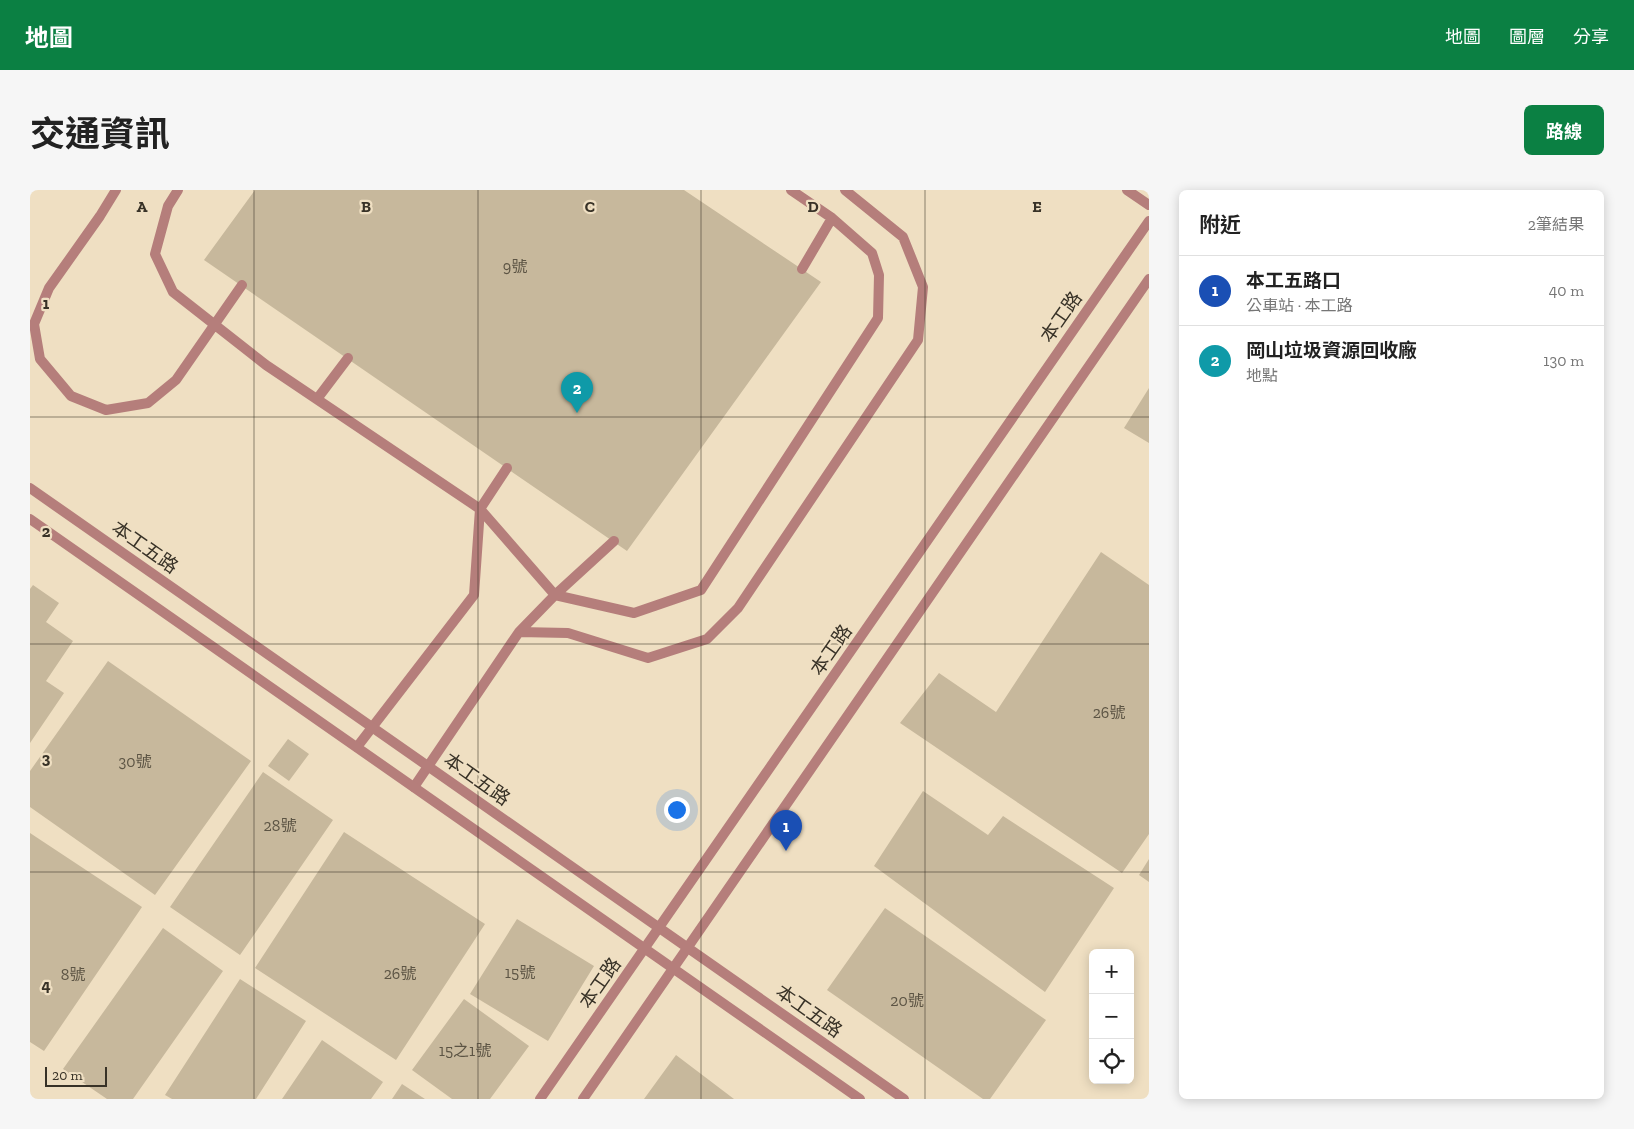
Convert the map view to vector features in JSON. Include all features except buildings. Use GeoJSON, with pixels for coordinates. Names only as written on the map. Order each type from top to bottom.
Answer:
{"type":"FeatureCollection","features":[{"type":"Feature","properties":{"kind":"street"},"geometry":{"type":"LineString","coordinates":[[116,190],[49,288],[34,324],[40,359],[71,396],[106,410],[148,403],[176,380],[242,285]]}},
{"type":"Feature","properties":{"kind":"street"},"geometry":{"type":"LineString","coordinates":[[178,190],[168,206],[155,254],[172,292],[266,365],[480,509],[555,595],[634,613],[701,590],[878,318],[879,275],[872,253],[832,218],[791,190]]}},
{"type":"Feature","properties":{"kind":"street"},"geometry":{"type":"LineString","coordinates":[[519,632],[568,633],[648,658],[707,639],[738,608],[918,340],[923,287],[903,237],[844,190]]}},
{"type":"Feature","properties":{"kind":"street"},"geometry":{"type":"LineString","coordinates":[[1127,190],[1149,205]]}},
{"type":"Feature","properties":{"kind":"street"},"geometry":{"type":"LineString","coordinates":[[802,269],[832,218]]}},
{"type":"Feature","properties":{"kind":"street","name":"本工路"},"geometry":{"type":"LineString","coordinates":[[540,1099],[1149,221]]}},
{"type":"Feature","properties":{"kind":"street"},"geometry":{"type":"LineString","coordinates":[[583,1099],[1149,279]]}},
{"type":"Feature","properties":{"kind":"street"},"geometry":{"type":"LineString","coordinates":[[317,399],[348,358]]}},
{"type":"Feature","properties":{"kind":"street"},"geometry":{"type":"LineString","coordinates":[[357,747],[474,595],[480,509],[507,468]]}},
{"type":"Feature","properties":{"kind":"street","name":"本工五路"},"geometry":{"type":"LineString","coordinates":[[30,488],[904,1099]]}},
{"type":"Feature","properties":{"kind":"street"},"geometry":{"type":"LineString","coordinates":[[30,519],[860,1099]]}},
{"type":"Feature","properties":{"kind":"street"},"geometry":{"type":"LineString","coordinates":[[414,787],[519,632],[555,595],[614,541]]}},
{"type":"Feature","properties":{"kind":"place","name":"岡山垃圾資源回收廠"},"geometry":{"type":"Point","coordinates":[577,413]}},
{"type":"Feature","properties":{"kind":"place","name":"本工五路口"},"geometry":{"type":"Point","coordinates":[786,851]}}]}
